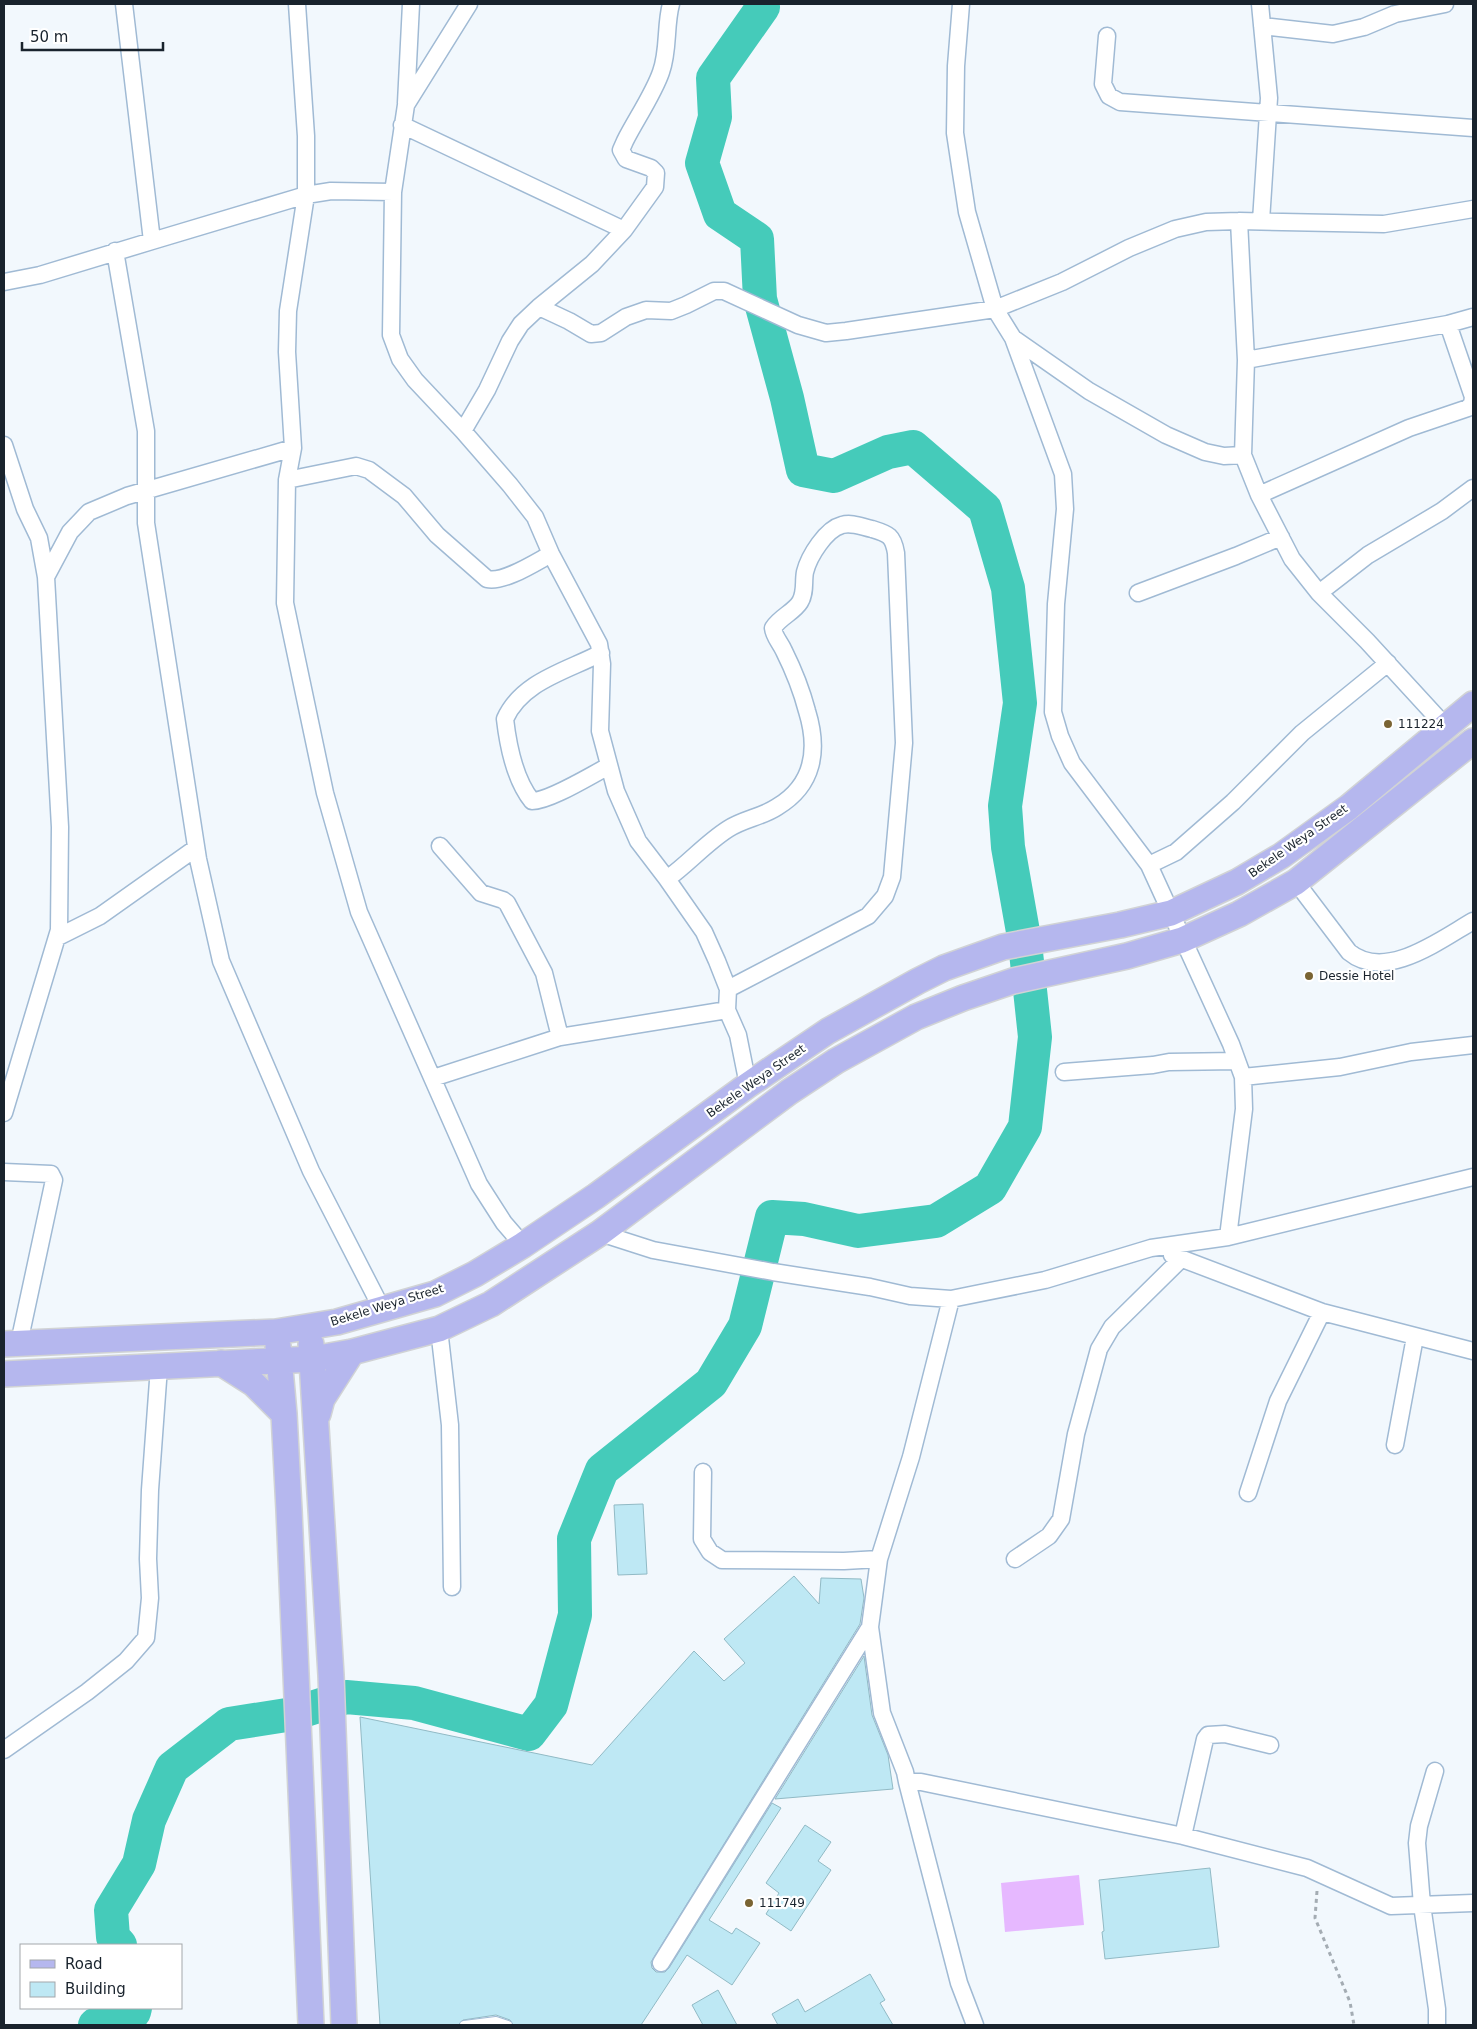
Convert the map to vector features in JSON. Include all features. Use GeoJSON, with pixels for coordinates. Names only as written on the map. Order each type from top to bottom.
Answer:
{"type":"FeatureCollection","features":[{"type":"Feature","properties":{"kind":"main road","name":"Bekele Weya Street"},"geometry":{"type":"LineString","coordinates":[[12,1344],[276,1332],[337,1322],[435,1294],[475,1274],[523,1246],[596,1196],[748,1085],[828,1031],[918,981],[944,968],[1015,944],[1120,925],[1171,913],[1237,882],[1280,856],[1349,807],[1473,704]]}},
{"type":"Feature","properties":{"kind":"main road"},"geometry":{"type":"LineString","coordinates":[[4,1374],[313,1359],[352,1352],[439,1329],[491,1304],[600,1233],[781,1097],[836,1061],[916,1017],[963,998],[1024,978],[1127,956],[1182,940],[1239,914],[1296,882],[1471,747]]}},
{"type":"Feature","properties":{"kind":"main road"},"geometry":{"type":"LineString","coordinates":[[310,1327],[331,1675],[344,2025]]}},
{"type":"Feature","properties":{"kind":"main road"},"geometry":{"type":"LineString","coordinates":[[276,1332],[284,1414],[311,2025]]}},
{"type":"Feature","properties":{"kind":"main road"},"geometry":{"type":"LineString","coordinates":[[316,1418],[322,1398],[352,1352]]}},
{"type":"Feature","properties":{"kind":"main road"},"geometry":{"type":"LineString","coordinates":[[221,1363],[254,1384],[284,1414]]}},
{"type":"Feature","properties":{"kind":"street"},"geometry":{"type":"LineString","coordinates":[[124,4],[152,241]]}},
{"type":"Feature","properties":{"kind":"street"},"geometry":{"type":"LineString","coordinates":[[297,4],[306,136],[306,195],[288,311],[286,352],[293,448],[287,480],[284,603],[325,793],[359,912],[479,1184],[504,1223],[523,1246]]}},
{"type":"Feature","properties":{"kind":"street"},"geometry":{"type":"LineString","coordinates":[[411,4],[406,105],[393,192],[391,335],[400,360],[415,380],[463,430],[510,484],[535,517],[551,554],[595,635],[599,644],[602,664],[600,731],[616,791],[638,842],[667,879],[704,932],[728,989],[727,1010],[738,1035],[748,1085]]}},
{"type":"Feature","properties":{"kind":"street"},"geometry":{"type":"LineString","coordinates":[[406,105],[469,4]]}},
{"type":"Feature","properties":{"kind":"street"},"geometry":{"type":"LineString","coordinates":[[463,430],[487,390],[510,341],[521,324],[592,264],[624,230],[655,187],[656,173],[651,168],[626,159],[622,150],[661,73],[668,40],[667,22],[672,4]]}},
{"type":"Feature","properties":{"kind":"street"},"geometry":{"type":"LineString","coordinates":[[961,4],[956,66],[954,132],[968,212],[995,309],[1013,338],[1063,474],[1066,509],[1056,604],[1052,712],[1072,764],[1149,865],[1182,940],[1232,1044],[1243,1077],[1244,1109],[1228,1237]]}},
{"type":"Feature","properties":{"kind":"street"},"geometry":{"type":"LineString","coordinates":[[1260,4],[1269,98],[1261,222]]}},
{"type":"Feature","properties":{"kind":"street"},"geometry":{"type":"LineString","coordinates":[[1262,26],[1333,34],[1364,26],[1395,14],[1445,4]]}},
{"type":"Feature","properties":{"kind":"street"},"geometry":{"type":"LineString","coordinates":[[1107,36],[1103,84],[1109,96],[1120,102],[1473,128]]}},
{"type":"Feature","properties":{"kind":"street"},"geometry":{"type":"LineString","coordinates":[[402,125],[624,230]]}},
{"type":"Feature","properties":{"kind":"street"},"geometry":{"type":"LineString","coordinates":[[4,282],[40,275],[306,195],[332,191],[393,192]]}},
{"type":"Feature","properties":{"kind":"street"},"geometry":{"type":"LineString","coordinates":[[539,307],[591,334],[601,333],[626,318],[646,310],[671,311],[714,291],[724,291],[798,325],[826,333],[995,309],[1062,282],[1129,248],[1175,229],[1206,222],[1384,224],[1473,209]]}},
{"type":"Feature","properties":{"kind":"street"},"geometry":{"type":"LineString","coordinates":[[1239,221],[1246,360],[1242,455],[1259,495],[1292,558],[1319,593],[1388,663],[1445,726]]}},
{"type":"Feature","properties":{"kind":"street"},"geometry":{"type":"LineString","coordinates":[[115,251],[146,431],[146,523],[196,848],[221,961],[311,1171],[382,1309]]}},
{"type":"Feature","properties":{"kind":"street"},"geometry":{"type":"LineString","coordinates":[[1246,360],[1448,324],[1473,317]]}},
{"type":"Feature","properties":{"kind":"street"},"geometry":{"type":"LineString","coordinates":[[1259,495],[1409,428],[1468,408],[1472,404],[1473,397],[1448,324]]}},
{"type":"Feature","properties":{"kind":"street"},"geometry":{"type":"LineString","coordinates":[[1013,338],[1089,391],[1166,435],[1205,452],[1224,456],[1242,455]]}},
{"type":"Feature","properties":{"kind":"street"},"geometry":{"type":"LineString","coordinates":[[4,445],[25,509],[39,538],[46,577],[60,827],[58,937],[4,1113]]}},
{"type":"Feature","properties":{"kind":"street"},"geometry":{"type":"LineString","coordinates":[[46,577],[70,532],[89,512],[127,496],[293,448]]}},
{"type":"Feature","properties":{"kind":"street"},"geometry":{"type":"LineString","coordinates":[[287,480],[356,466],[369,470],[404,496],[437,535],[487,579],[492,580],[510,575],[551,554]]}},
{"type":"Feature","properties":{"kind":"street"},"geometry":{"type":"LineString","coordinates":[[1319,593],[1368,555],[1442,511],[1473,488]]}},
{"type":"Feature","properties":{"kind":"street"},"geometry":{"type":"LineString","coordinates":[[667,879],[681,869],[709,842],[731,827],[776,808],[791,797],[804,779],[813,761],[813,734],[807,710],[784,651],[774,636],[773,628],[777,621],[800,603],[812,552],[826,536],[840,525],[852,524],[887,534],[894,541],[896,553],[904,743],[892,877],[885,896],[868,916],[728,989]]}},
{"type":"Feature","properties":{"kind":"street"},"geometry":{"type":"LineString","coordinates":[[1138,593],[1281,537]]}},
{"type":"Feature","properties":{"kind":"street"},"geometry":{"type":"LineString","coordinates":[[600,653],[549,677],[525,692],[515,702],[505,719],[506,731],[516,769],[532,801],[540,801],[609,766]]}},
{"type":"Feature","properties":{"kind":"street"},"geometry":{"type":"LineString","coordinates":[[1149,865],[1176,852],[1234,802],[1302,733],[1388,663]]}},
{"type":"Feature","properties":{"kind":"street"},"geometry":{"type":"LineString","coordinates":[[440,846],[481,893],[504,900],[507,903],[544,973],[560,1037]]}},
{"type":"Feature","properties":{"kind":"street"},"geometry":{"type":"LineString","coordinates":[[58,937],[100,916],[196,848]]}},
{"type":"Feature","properties":{"kind":"street"},"geometry":{"type":"LineString","coordinates":[[1296,882],[1349,952],[1358,959],[1376,964],[1392,962],[1411,956],[1473,921]]}},
{"type":"Feature","properties":{"kind":"street"},"geometry":{"type":"LineString","coordinates":[[433,1078],[560,1037],[727,1010]]}},
{"type":"Feature","properties":{"kind":"street"},"geometry":{"type":"LineString","coordinates":[[1243,1077],[1340,1067],[1411,1052],[1473,1045]]}},
{"type":"Feature","properties":{"kind":"street"},"geometry":{"type":"LineString","coordinates":[[1064,1072],[1153,1066],[1169,1062],[1237,1061]]}},
{"type":"Feature","properties":{"kind":"street"},"geometry":{"type":"LineString","coordinates":[[4,1172],[52,1174],[54,1180],[12,1344]]}},
{"type":"Feature","properties":{"kind":"street"},"geometry":{"type":"LineString","coordinates":[[600,1233],[653,1250],[772,1272],[870,1287],[910,1296],[951,1299],[1046,1280],[1150,1248],[1228,1237],[1473,1177]]}},
{"type":"Feature","properties":{"kind":"street"},"geometry":{"type":"LineString","coordinates":[[1150,1248],[1182,1258],[1322,1312],[1414,1337],[1473,1350]]}},
{"type":"Feature","properties":{"kind":"street"},"geometry":{"type":"LineString","coordinates":[[1015,1559],[1048,1536],[1061,1519],[1076,1434],[1099,1349],[1112,1327],[1182,1258]]}},
{"type":"Feature","properties":{"kind":"street"},"geometry":{"type":"LineString","coordinates":[[951,1299],[911,1457],[879,1559],[870,1627],[882,1713],[905,1772],[956,1973],[975,2025]]}},
{"type":"Feature","properties":{"kind":"street"},"geometry":{"type":"LineString","coordinates":[[1248,1493],[1278,1401],[1322,1312]]}},
{"type":"Feature","properties":{"kind":"street"},"geometry":{"type":"LineString","coordinates":[[439,1329],[450,1425],[452,1587]]}},
{"type":"Feature","properties":{"kind":"street"},"geometry":{"type":"LineString","coordinates":[[1396,1445],[1414,1337]]}},
{"type":"Feature","properties":{"kind":"street"},"geometry":{"type":"LineString","coordinates":[[4,1750],[88,1692],[126,1661],[146,1638],[150,1598],[148,1559],[150,1490],[159,1367]]}},
{"type":"Feature","properties":{"kind":"street"},"geometry":{"type":"LineString","coordinates":[[703,1472],[702,1539],[710,1552],[722,1560],[844,1562],[879,1559]]}},
{"type":"Feature","properties":{"kind":"street"},"geometry":{"type":"LineString","coordinates":[[661,1963],[870,1627]]}},
{"type":"Feature","properties":{"kind":"street"},"geometry":{"type":"LineString","coordinates":[[1183,1836],[1205,1739],[1208,1735],[1224,1734],[1270,1745]]}},
{"type":"Feature","properties":{"kind":"street"},"geometry":{"type":"LineString","coordinates":[[1435,1771],[1419,1826],[1417,1843],[1422,1905],[1437,2010],[1437,2025]]}},
{"type":"Feature","properties":{"kind":"street"},"geometry":{"type":"LineString","coordinates":[[907,1782],[921,1782],[1183,1836],[1307,1868],[1392,1906],[1473,1902]]}},
{"type":"Feature","properties":{"kind":"lane"},"geometry":{"type":"LineString","coordinates":[[464,2025],[496,2021],[508,2025]]}},
{"type":"Feature","properties":{"kind":"path"},"geometry":{"type":"LineString","coordinates":[[1319,1873],[1315,1918],[1350,2002],[1354,2025]]}},
{"type":"Feature","properties":{"kind":"shaded area"},"geometry":{"type":"Polygon","coordinates":[[[1079,1875],[1084,1925],[1005,1932],[1001,1883],[1079,1875]]]}},
{"type":"Feature","properties":{"kind":"building"},"geometry":{"type":"Polygon","coordinates":[[[643,1504],[647,1574],[618,1575],[614,1505],[643,1504]]]}},
{"type":"Feature","properties":{"kind":"building"},"geometry":{"type":"Polygon","coordinates":[[[794,1576],[819,1604],[821,1578],[861,1579],[864,1598],[860,1624],[651,1962],[652,1968],[656,1972],[665,1972],[669,1968],[772,1803],[781,1808],[709,1920],[732,1934],[736,1928],[760,1943],[732,1985],[687,1955],[641,2025],[513,2025],[510,2020],[496,2015],[463,2020],[458,2025],[380,2025],[360,1717],[592,1765],[694,1651],[724,1681],[745,1663],[724,1639],[794,1576]]]}},
{"type":"Feature","properties":{"kind":"building"},"geometry":{"type":"Polygon","coordinates":[[[864,1656],[872,1715],[888,1755],[893,1789],[775,1799],[864,1656]]]}},
{"type":"Feature","properties":{"kind":"building"},"geometry":{"type":"Polygon","coordinates":[[[805,1825],[831,1842],[818,1861],[831,1870],[791,1931],[766,1914],[779,1893],[766,1883],[805,1825]]]}},
{"type":"Feature","properties":{"kind":"building"},"geometry":{"type":"Polygon","coordinates":[[[1210,1868],[1219,1947],[1105,1959],[1099,1880],[1210,1868]]]}},
{"type":"Feature","properties":{"kind":"building"},"geometry":{"type":"Polygon","coordinates":[[[870,1974],[885,2000],[880,2003],[893,2025],[778,2025],[772,2014],[798,1999],[805,2012],[870,1974]]]}},
{"type":"Feature","properties":{"kind":"building"},"geometry":{"type":"Polygon","coordinates":[[[718,1990],[737,2025],[703,2025],[692,2005],[718,1990]]]}},
{"type":"Feature","properties":{"kind":"waterway"},"geometry":{"type":"LineString","coordinates":[[119,1944],[113,1937],[111,1910],[139,1864],[149,1820],[172,1768],[229,1724],[293,1714],[346,1697],[414,1703],[529,1734],[551,1705],[575,1615],[574,1539],[602,1470],[711,1383],[745,1326],[772,1217],[804,1219],[858,1231],[936,1221],[990,1188],[1025,1127],[1035,1037],[1025,943],[1008,847],[1005,806],[1020,703],[1008,588],[985,509],[913,447],[888,452],[834,476],[803,470],[787,398],[760,299],[757,239],[720,214],[702,163],[715,117],[713,78],[763,7],[762,4]]}},
{"type":"Feature","properties":{"kind":"waterway"},"geometry":{"type":"LineString","coordinates":[[95,2025],[134,2012],[135,2009]]}},
{"type":"Feature","properties":{"kind":"place","name":"111224"},"geometry":{"type":"Point","coordinates":[1388,724]}},
{"type":"Feature","properties":{"kind":"place","name":"Dessie Hotel"},"geometry":{"type":"Point","coordinates":[1309,976]}},
{"type":"Feature","properties":{"kind":"place","name":"111749"},"geometry":{"type":"Point","coordinates":[749,1903]}}]}
